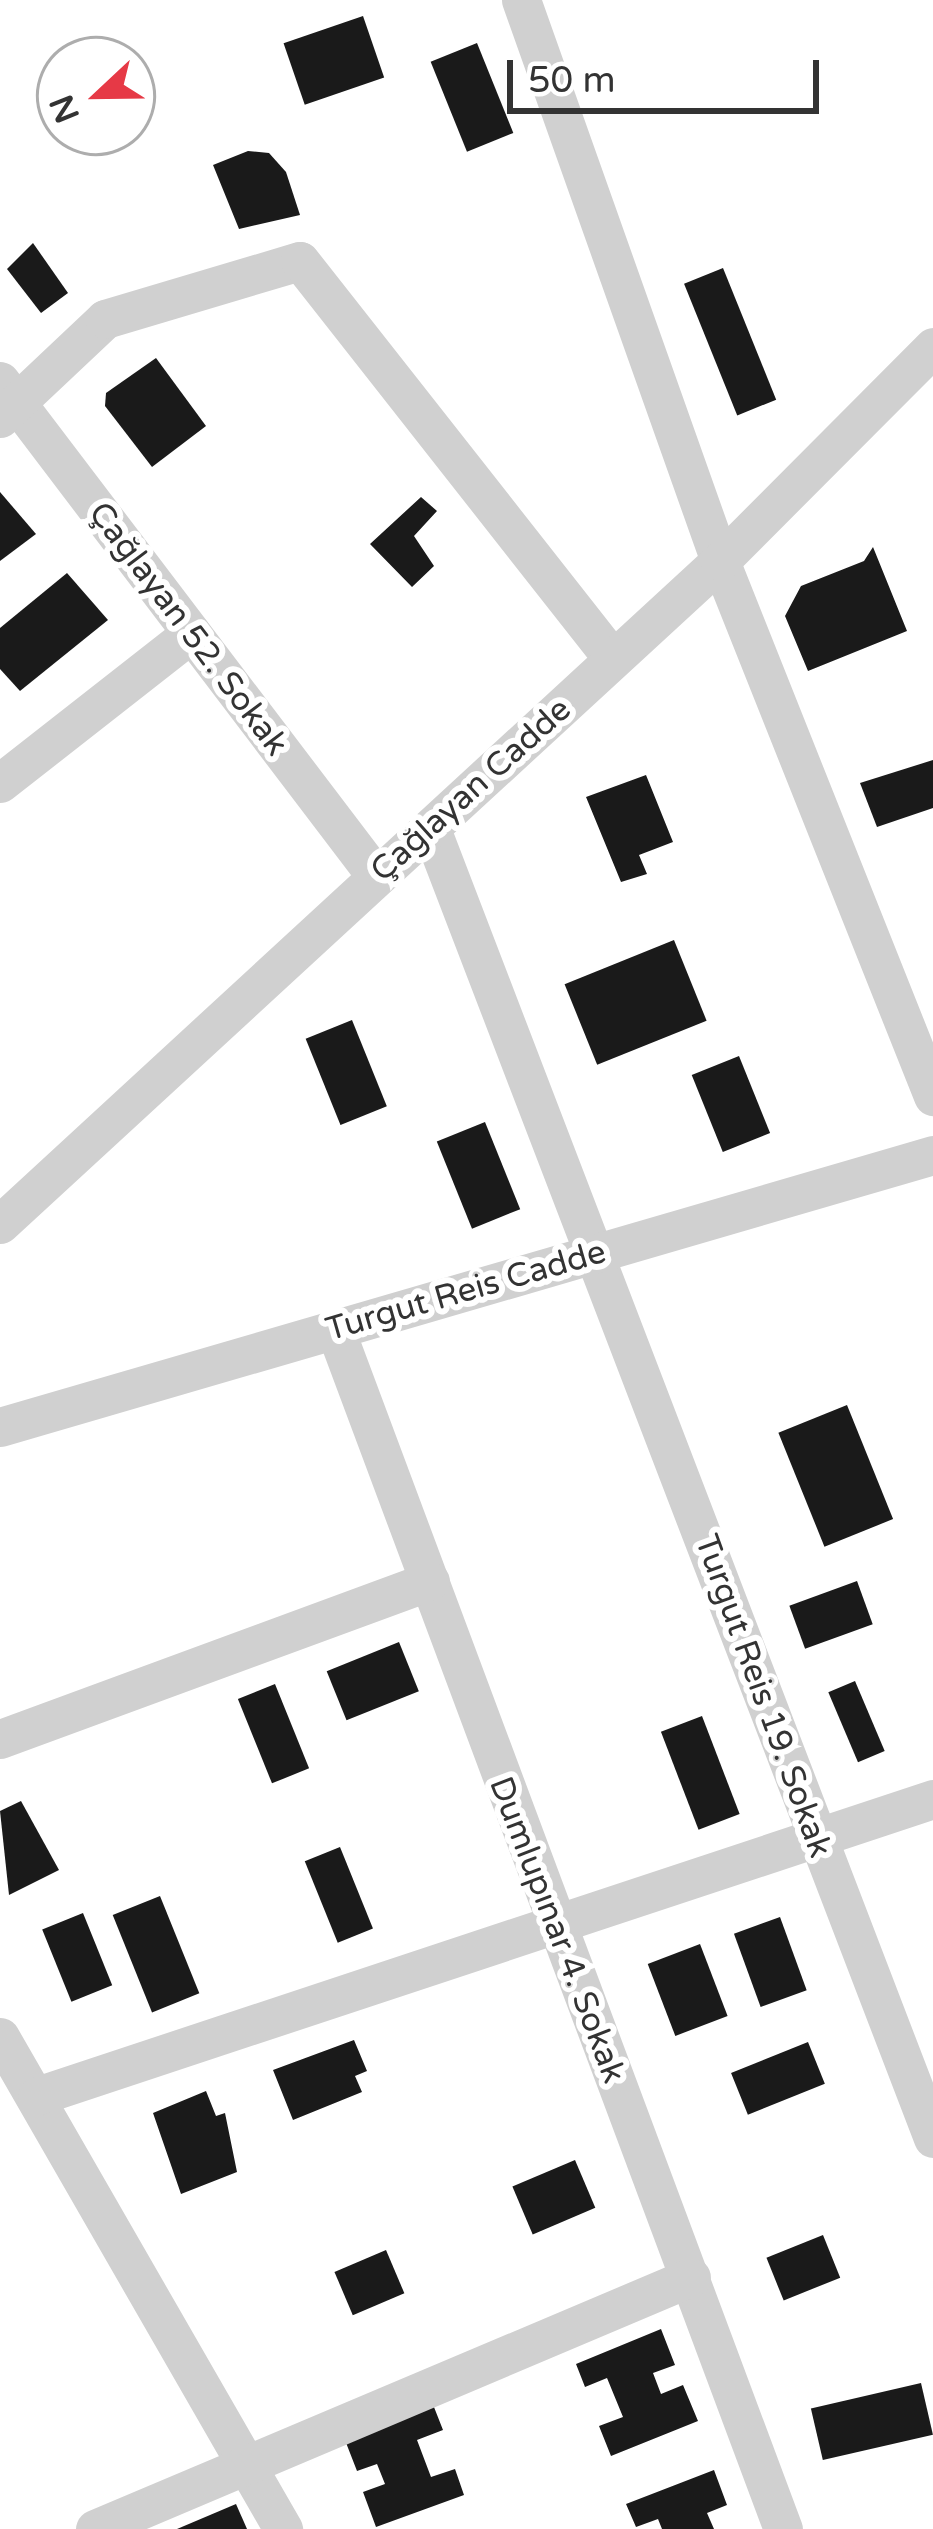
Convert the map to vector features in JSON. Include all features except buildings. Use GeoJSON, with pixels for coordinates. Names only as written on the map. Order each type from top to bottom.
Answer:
{"type":"FeatureCollection","features":[{"type":"Feature","properties":{"kind":"street"},"geometry":{"type":"LineString","coordinates":[[520,0],[720,561],[933,1096]]}},
{"type":"Feature","properties":{"kind":"street"},"geometry":{"type":"LineString","coordinates":[[6,401],[105,320],[299,261],[613,659]]}},
{"type":"Feature","properties":{"kind":"street","name":"Çağlayan Cadde"},"geometry":{"type":"LineString","coordinates":[[0,1224],[720,561],[933,347]]}},
{"type":"Feature","properties":{"kind":"street","name":"Çağlayan 52. Sokak"},"geometry":{"type":"LineString","coordinates":[[6,401],[376,876]]}},
{"type":"Feature","properties":{"kind":"street"},"geometry":{"type":"LineString","coordinates":[[0,783],[191,633]]}},
{"type":"Feature","properties":{"kind":"street","name":"Turgut Reis 19. Sokak"},"geometry":{"type":"LineString","coordinates":[[431,829],[599,1252],[816,1839],[933,2138]]}},
{"type":"Feature","properties":{"kind":"street","name":"Turgut Reis Cadde"},"geometry":{"type":"LineString","coordinates":[[0,1427],[933,1155]]}},
{"type":"Feature","properties":{"kind":"street","name":"Dumlupınar 4. Sokak"},"geometry":{"type":"LineString","coordinates":[[335,1329],[552,1928],[691,2277],[783,2529]]}},
{"type":"Feature","properties":{"kind":"street"},"geometry":{"type":"LineString","coordinates":[[0,1738],[430,1581]]}},
{"type":"Feature","properties":{"kind":"street"},"geometry":{"type":"LineString","coordinates":[[37,2096],[933,1799]]}},
{"type":"Feature","properties":{"kind":"street"},"geometry":{"type":"LineString","coordinates":[[0,2037],[283,2529]]}},
{"type":"Feature","properties":{"kind":"street"},"geometry":{"type":"LineString","coordinates":[[94,2529],[691,2277]]}}]}
